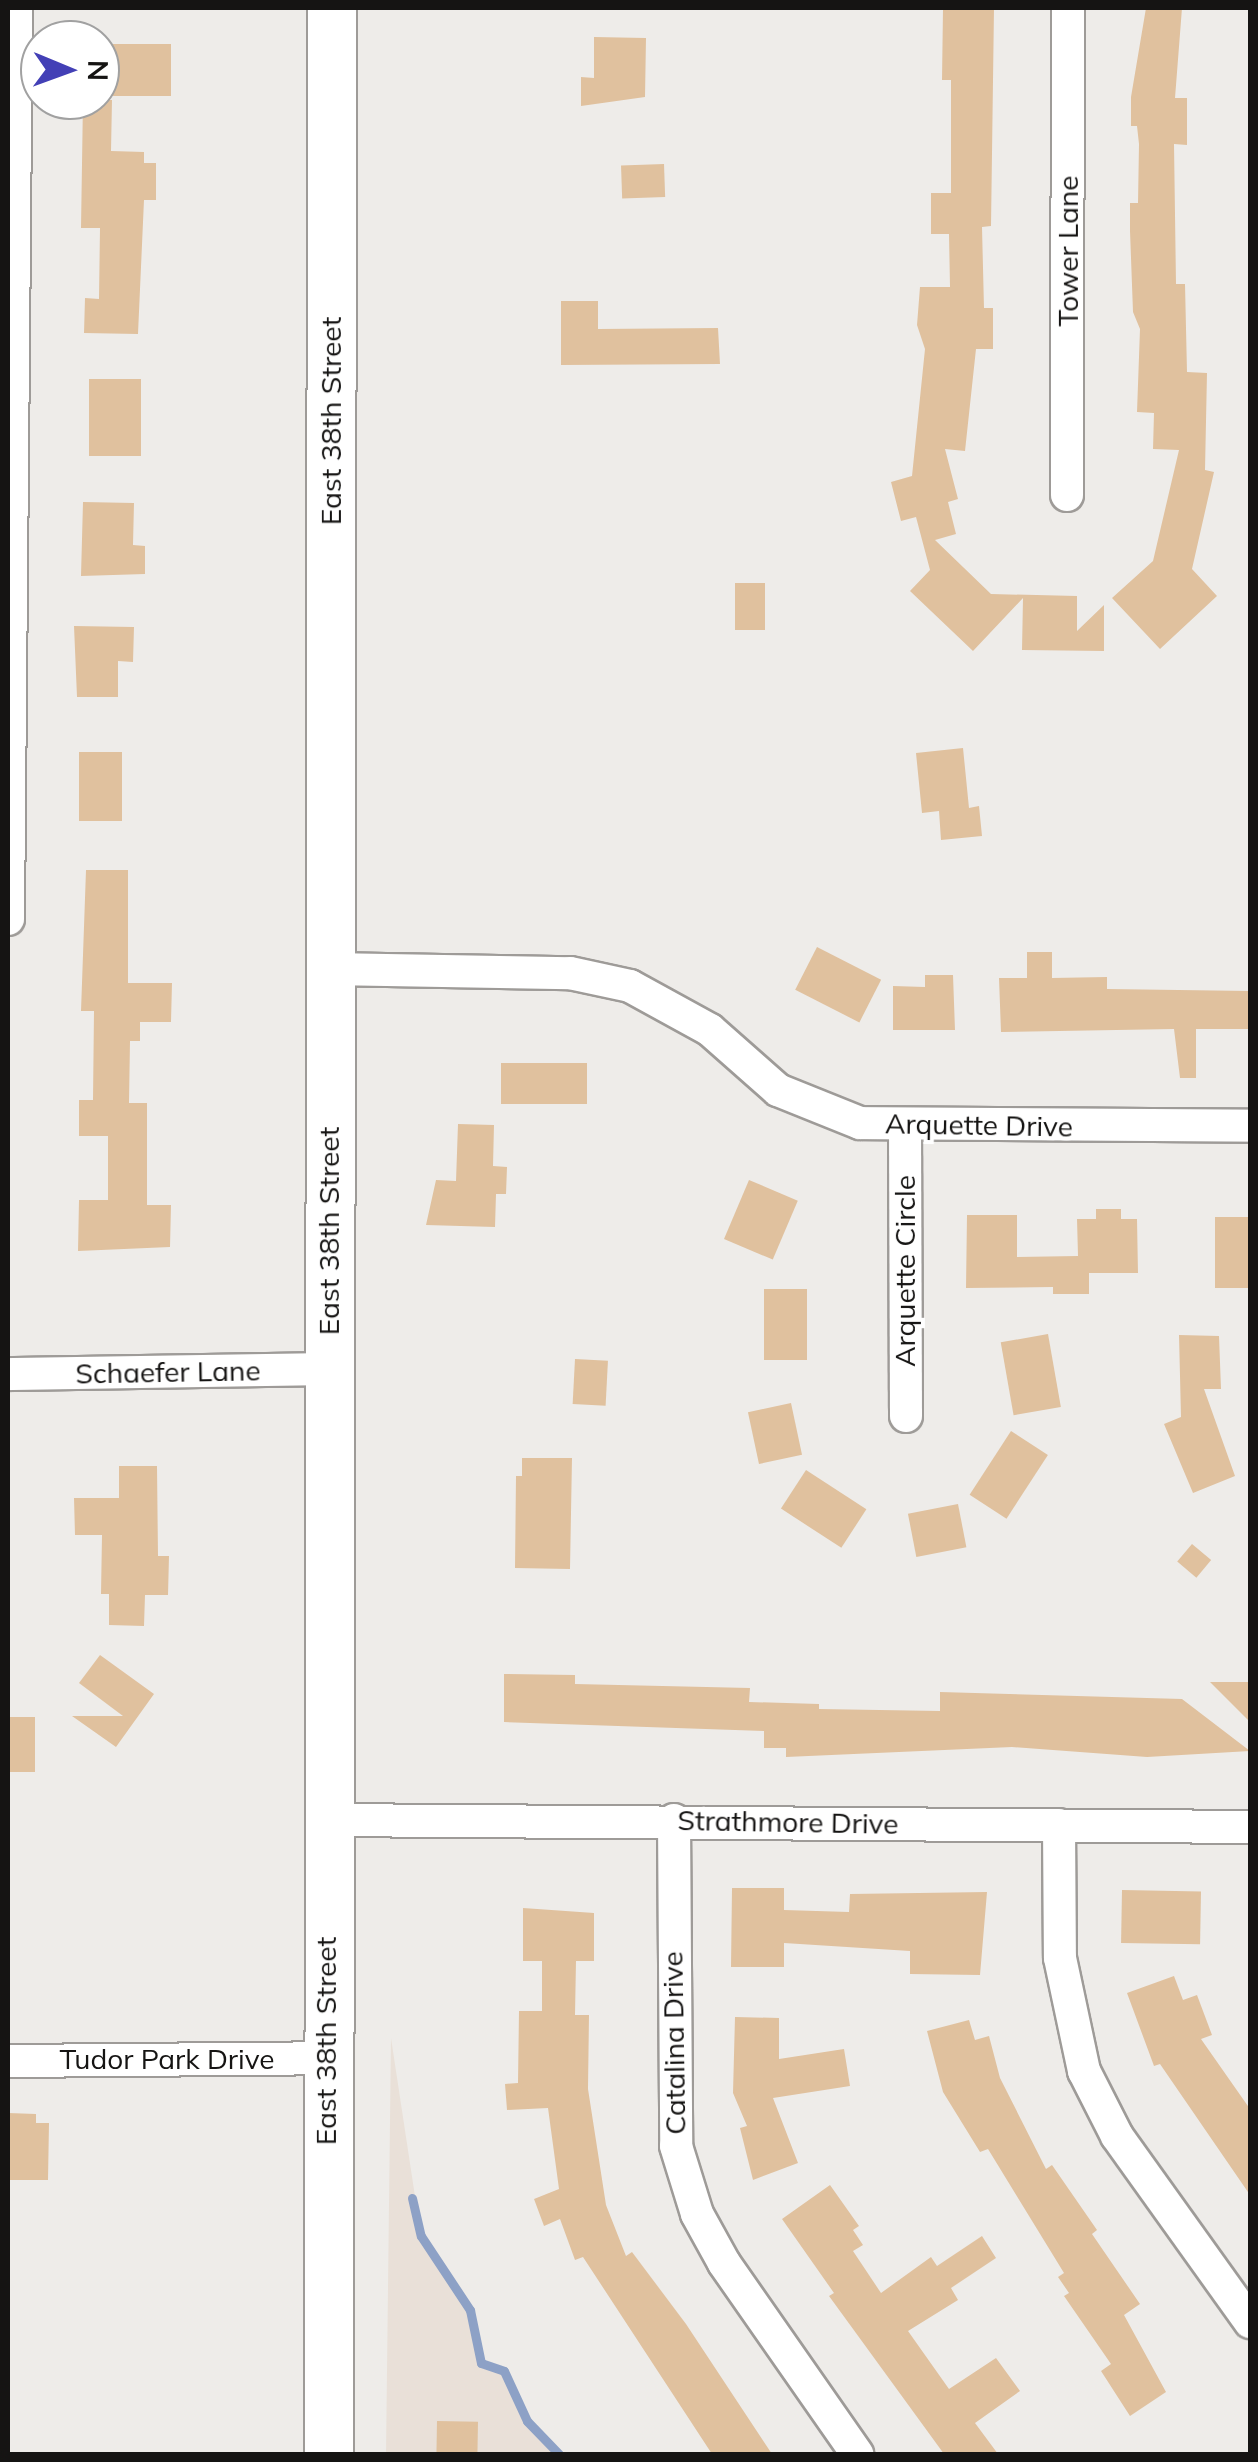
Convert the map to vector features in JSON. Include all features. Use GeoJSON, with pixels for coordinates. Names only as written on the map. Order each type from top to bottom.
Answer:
{"type":"FeatureCollection","features":[{"type":"Feature","properties":{"kind":"main road","name":"East 38th Street"},"geometry":{"type":"LineString","coordinates":[[329,2454],[325,1820],[332,8]]}},
{"type":"Feature","properties":{"kind":"street"},"geometry":{"type":"LineString","coordinates":[[8,918],[9,415],[16,8]]}},
{"type":"Feature","properties":{"kind":"street","name":"Tower Lane"},"geometry":{"type":"LineString","coordinates":[[1067,494],[1068,8]]}},
{"type":"Feature","properties":{"kind":"street","name":"Arquette Drive"},"geometry":{"type":"LineString","coordinates":[[330,969],[570,973],[630,986],[685,1012],[792,1098],[846,1120],[905,1127],[1250,1126]]}},
{"type":"Feature","properties":{"kind":"street","name":"Arquette Circle"},"geometry":{"type":"LineString","coordinates":[[905,1127],[906,1416]]}},
{"type":"Feature","properties":{"kind":"street","name":"Schaefer Lane"},"geometry":{"type":"LineString","coordinates":[[8,1374],[329,1370]]}},
{"type":"Feature","properties":{"kind":"street","name":"Strathmore Drive"},"geometry":{"type":"LineString","coordinates":[[325,1820],[1250,1827]]}},
{"type":"Feature","properties":{"kind":"street","name":"Catalina Drive"},"geometry":{"type":"LineString","coordinates":[[674,1820],[676,2146],[697,2214],[724,2263],[857,2454]]}},
{"type":"Feature","properties":{"kind":"street"},"geometry":{"type":"LineString","coordinates":[[1059,1824],[1060,1958],[1084,2071],[1117,2136],[1250,2322]]}},
{"type":"Feature","properties":{"kind":"street","name":"Tudor Park Drive"},"geometry":{"type":"LineString","coordinates":[[8,2061],[326,2058]]}},
{"type":"Feature","properties":{"kind":"shaded area"},"geometry":{"type":"Polygon","coordinates":[[[391,2038],[421,2236],[470,2310],[481,2363],[504,2371],[527,2421],[559,2454],[386,2454],[391,2038]]]}},
{"type":"Feature","properties":{"kind":"building"},"geometry":{"type":"Polygon","coordinates":[[[943,8],[994,8],[991,226],[982,227],[984,308],[993,308],[993,349],[976,349],[965,451],[945,449],[958,499],[948,502],[956,534],[935,540],[991,594],[1077,596],[1077,631],[1104,605],[1104,651],[1022,650],[1023,598],[973,651],[910,591],[930,570],[916,517],[901,521],[891,482],[912,476],[925,349],[917,325],[920,287],[950,287],[949,234],[931,234],[931,193],[951,193],[951,80],[942,80],[943,8]]]}},
{"type":"Feature","properties":{"kind":"building"},"geometry":{"type":"Polygon","coordinates":[[[1146,8],[1182,8],[1175,98],[1187,98],[1187,145],[1174,144],[1176,284],[1185,284],[1187,372],[1207,373],[1205,470],[1214,472],[1192,569],[1217,596],[1160,649],[1112,598],[1153,561],[1179,450],[1153,449],[1154,413],[1137,412],[1140,329],[1133,312],[1130,203],[1138,203],[1139,144],[1137,126],[1131,126],[1131,97],[1146,8]]]}},
{"type":"Feature","properties":{"kind":"building"},"geometry":{"type":"Polygon","coordinates":[[[594,37],[646,38],[645,97],[581,106],[581,77],[594,78],[594,37]]]}},
{"type":"Feature","properties":{"kind":"building"},"geometry":{"type":"Polygon","coordinates":[[[120,44],[171,44],[171,96],[120,96],[120,44]]]}},
{"type":"Feature","properties":{"kind":"building"},"geometry":{"type":"Polygon","coordinates":[[[83,120],[112,120],[111,151],[144,152],[144,163],[156,163],[156,200],[144,200],[138,334],[84,333],[85,298],[99,299],[100,228],[81,228],[83,120]]]}},
{"type":"Feature","properties":{"kind":"building"},"geometry":{"type":"Polygon","coordinates":[[[664,164],[665,197],[622,198],[621,166],[664,164]]]}},
{"type":"Feature","properties":{"kind":"building"},"geometry":{"type":"Polygon","coordinates":[[[561,301],[598,301],[598,329],[718,328],[720,364],[561,365],[561,301]]]}},
{"type":"Feature","properties":{"kind":"building"},"geometry":{"type":"Polygon","coordinates":[[[89,379],[141,379],[141,456],[89,456],[89,379]]]}},
{"type":"Feature","properties":{"kind":"building"},"geometry":{"type":"Polygon","coordinates":[[[83,502],[134,503],[133,545],[145,546],[145,574],[81,576],[83,502]]]}},
{"type":"Feature","properties":{"kind":"building"},"geometry":{"type":"Polygon","coordinates":[[[735,583],[765,583],[765,630],[735,630],[735,583]]]}},
{"type":"Feature","properties":{"kind":"building"},"geometry":{"type":"Polygon","coordinates":[[[74,626],[134,627],[133,662],[118,661],[118,697],[77,697],[74,626]]]}},
{"type":"Feature","properties":{"kind":"building"},"geometry":{"type":"Polygon","coordinates":[[[963,748],[969,808],[979,806],[982,836],[941,840],[939,811],[922,813],[916,753],[963,748]]]}},
{"type":"Feature","properties":{"kind":"building"},"geometry":{"type":"Polygon","coordinates":[[[79,752],[122,752],[122,821],[79,821],[79,752]]]}},
{"type":"Feature","properties":{"kind":"building"},"geometry":{"type":"Polygon","coordinates":[[[86,870],[128,870],[128,983],[172,983],[171,1022],[140,1022],[140,1041],[130,1041],[129,1103],[147,1103],[147,1205],[171,1205],[170,1247],[78,1251],[79,1200],[108,1200],[108,1136],[79,1136],[79,1100],[93,1100],[94,1011],[81,1011],[86,870]]]}},
{"type":"Feature","properties":{"kind":"building"},"geometry":{"type":"Polygon","coordinates":[[[817,947],[881,980],[859,1022],[795,990],[817,947]]]}},
{"type":"Feature","properties":{"kind":"building"},"geometry":{"type":"Polygon","coordinates":[[[1027,952],[1052,952],[1052,978],[1107,977],[1107,989],[1250,991],[1250,1029],[1196,1029],[1196,1078],[1180,1078],[1174,1029],[1001,1032],[999,978],[1027,978],[1027,952]]]}},
{"type":"Feature","properties":{"kind":"building"},"geometry":{"type":"Polygon","coordinates":[[[925,975],[953,975],[955,1030],[893,1030],[893,986],[925,987],[925,975]]]}},
{"type":"Feature","properties":{"kind":"building"},"geometry":{"type":"Polygon","coordinates":[[[501,1063],[587,1063],[587,1104],[501,1104],[501,1063]]]}},
{"type":"Feature","properties":{"kind":"building"},"geometry":{"type":"Polygon","coordinates":[[[458,1124],[494,1125],[493,1166],[507,1167],[506,1194],[496,1194],[495,1227],[426,1225],[436,1180],[456,1181],[458,1124]]]}},
{"type":"Feature","properties":{"kind":"building"},"geometry":{"type":"Polygon","coordinates":[[[749,1180],[798,1201],[773,1260],[724,1239],[749,1180]]]}},
{"type":"Feature","properties":{"kind":"building"},"geometry":{"type":"Polygon","coordinates":[[[1096,1209],[1121,1209],[1121,1219],[1137,1219],[1138,1273],[1089,1273],[1089,1294],[1053,1294],[1053,1287],[966,1288],[967,1215],[1017,1215],[1017,1257],[1078,1256],[1077,1219],[1096,1219],[1096,1209]]]}},
{"type":"Feature","properties":{"kind":"building"},"geometry":{"type":"Polygon","coordinates":[[[1215,1217],[1250,1217],[1250,1288],[1215,1288],[1215,1217]]]}},
{"type":"Feature","properties":{"kind":"building"},"geometry":{"type":"Polygon","coordinates":[[[764,1289],[807,1289],[807,1360],[764,1360],[764,1289]]]}},
{"type":"Feature","properties":{"kind":"building"},"geometry":{"type":"Polygon","coordinates":[[[1048,1334],[1061,1407],[1014,1415],[1001,1342],[1048,1334]]]}},
{"type":"Feature","properties":{"kind":"building"},"geometry":{"type":"Polygon","coordinates":[[[1179,1335],[1219,1336],[1221,1389],[1204,1389],[1235,1476],[1193,1493],[1164,1424],[1181,1417],[1179,1335]]]}},
{"type":"Feature","properties":{"kind":"building"},"geometry":{"type":"Polygon","coordinates":[[[575,1359],[608,1361],[606,1406],[573,1404],[575,1359]]]}},
{"type":"Feature","properties":{"kind":"building"},"geometry":{"type":"Polygon","coordinates":[[[791,1403],[802,1455],[759,1464],[748,1412],[791,1403]]]}},
{"type":"Feature","properties":{"kind":"building"},"geometry":{"type":"Polygon","coordinates":[[[1011,1431],[1048,1455],[1007,1519],[970,1495],[1011,1431]]]}},
{"type":"Feature","properties":{"kind":"building"},"geometry":{"type":"Polygon","coordinates":[[[522,1458],[572,1458],[570,1569],[515,1568],[516,1476],[522,1476],[522,1458]]]}},
{"type":"Feature","properties":{"kind":"building"},"geometry":{"type":"Polygon","coordinates":[[[119,1466],[157,1466],[158,1556],[169,1556],[168,1595],[145,1595],[144,1626],[109,1625],[109,1594],[101,1594],[102,1535],[75,1535],[74,1498],[119,1498],[119,1466]]]}},
{"type":"Feature","properties":{"kind":"building"},"geometry":{"type":"Polygon","coordinates":[[[806,1470],[866,1509],[841,1548],[781,1509],[806,1470]]]}},
{"type":"Feature","properties":{"kind":"building"},"geometry":{"type":"Polygon","coordinates":[[[958,1504],[966,1547],[916,1557],[908,1514],[958,1504]]]}},
{"type":"Feature","properties":{"kind":"building"},"geometry":{"type":"Polygon","coordinates":[[[1192,1544],[1211,1560],[1196,1578],[1177,1562],[1192,1544]]]}},
{"type":"Feature","properties":{"kind":"building"},"geometry":{"type":"Polygon","coordinates":[[[100,1655],[154,1694],[116,1747],[72,1716],[123,1716],[79,1683],[100,1655]]]}},
{"type":"Feature","properties":{"kind":"building"},"geometry":{"type":"Polygon","coordinates":[[[504,1674],[575,1675],[575,1684],[750,1688],[749,1702],[819,1704],[819,1709],[940,1711],[940,1692],[1182,1699],[1250,1751],[1147,1757],[1012,1747],[786,1757],[786,1748],[764,1748],[764,1731],[504,1722],[504,1674]]]}},
{"type":"Feature","properties":{"kind":"building"},"geometry":{"type":"Polygon","coordinates":[[[1210,1682],[1250,1682],[1250,1722],[1210,1682]]]}},
{"type":"Feature","properties":{"kind":"building"},"geometry":{"type":"Polygon","coordinates":[[[8,1717],[35,1717],[35,1772],[8,1772],[8,1717]]]}},
{"type":"Feature","properties":{"kind":"building"},"geometry":{"type":"Polygon","coordinates":[[[732,1888],[784,1888],[784,1910],[849,1912],[850,1894],[987,1892],[980,1975],[910,1974],[910,1951],[784,1943],[784,1967],[731,1967],[732,1888]]]}},
{"type":"Feature","properties":{"kind":"building"},"geometry":{"type":"Polygon","coordinates":[[[1122,1890],[1201,1891],[1200,1944],[1121,1943],[1122,1890]]]}},
{"type":"Feature","properties":{"kind":"building"},"geometry":{"type":"Polygon","coordinates":[[[523,1908],[594,1913],[594,1961],[576,1961],[575,2015],[589,2015],[588,2089],[606,2205],[626,2256],[632,2252],[686,2324],[772,2454],[712,2454],[583,2257],[575,2260],[560,2219],[544,2226],[534,2199],[559,2189],[548,2108],[507,2110],[505,2084],[518,2083],[519,2011],[542,2011],[542,1961],[523,1961],[523,1908]]]}},
{"type":"Feature","properties":{"kind":"building"},"geometry":{"type":"Polygon","coordinates":[[[1174,1976],[1183,2000],[1197,1995],[1212,2035],[1201,2039],[1250,2109],[1250,2195],[1160,2064],[1154,2066],[1127,1993],[1174,1976]]]}},
{"type":"Feature","properties":{"kind":"building"},"geometry":{"type":"Polygon","coordinates":[[[735,2017],[779,2018],[779,2059],[844,2049],[850,2086],[773,2098],[798,2163],[753,2180],[740,2128],[747,2126],[733,2093],[735,2017]]]}},
{"type":"Feature","properties":{"kind":"building"},"geometry":{"type":"Polygon","coordinates":[[[969,2020],[975,2040],[989,2036],[1000,2078],[1046,2169],[1052,2165],[1097,2230],[1092,2234],[1140,2304],[1124,2315],[1166,2392],[1130,2416],[1101,2371],[1111,2364],[1064,2296],[1069,2293],[1058,2277],[1064,2273],[988,2149],[980,2152],[943,2092],[927,2031],[969,2020]]]}},
{"type":"Feature","properties":{"kind":"building"},"geometry":{"type":"Polygon","coordinates":[[[8,2113],[36,2114],[36,2123],[49,2123],[48,2180],[8,2180],[8,2113]]]}},
{"type":"Feature","properties":{"kind":"building"},"geometry":{"type":"Polygon","coordinates":[[[830,2185],[859,2226],[853,2230],[863,2245],[853,2251],[881,2293],[931,2257],[937,2266],[982,2236],[996,2258],[951,2288],[958,2300],[908,2331],[949,2389],[996,2358],[1020,2391],[975,2423],[998,2454],[944,2454],[829,2296],[834,2293],[782,2219],[830,2185]]]}},
{"type":"Feature","properties":{"kind":"building"},"geometry":{"type":"Polygon","coordinates":[[[437,2421],[478,2422],[477,2454],[436,2454],[437,2421]]]}},
{"type":"Feature","properties":{"kind":"waterway"},"geometry":{"type":"LineString","coordinates":[[412,2198],[421,2236],[470,2310],[481,2363],[504,2371],[527,2421],[559,2454]]}}]}
